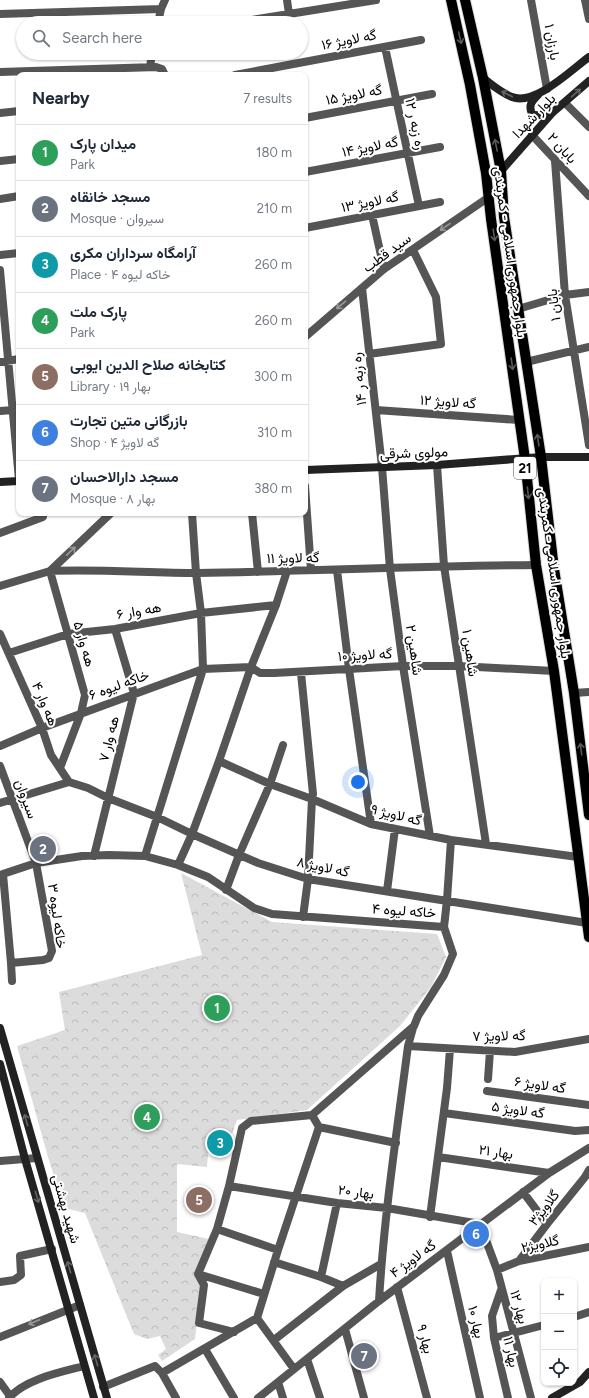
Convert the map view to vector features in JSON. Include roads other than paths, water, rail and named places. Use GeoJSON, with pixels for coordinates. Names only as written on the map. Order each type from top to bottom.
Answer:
{"type":"FeatureCollection","features":[{"type":"Feature","properties":{"kind":"main road","name":"بلوار جمهوری اسلامی - کمربندی"},"geometry":{"type":"LineString","coordinates":[[451,0],[470,85],[486,173],[491,219],[520,420],[536,565],[554,671],[589,938]]}},
{"type":"Feature","properties":{"kind":"main road","name":"بلوار جمهوری اسلامی - کمربندی"},"geometry":{"type":"LineString","coordinates":[[465,0],[483,78],[501,171],[504,217],[541,457],[554,569],[574,693],[589,815]]}},
{"type":"Feature","properties":{"kind":"main road","name":"بلوار شهدا"},"geometry":{"type":"LineString","coordinates":[[483,78],[497,89],[512,97],[522,98],[538,94],[547,89],[589,57]]}},
{"type":"Feature","properties":{"kind":"main road","name":"بلوار شهدا"},"geometry":{"type":"LineString","coordinates":[[501,171],[552,113],[589,81]]}},
{"type":"Feature","properties":{"kind":"main road"},"geometry":{"type":"LineString","coordinates":[[538,94],[531,101],[529,107],[532,114],[540,116],[552,113]]}},
{"type":"Feature","properties":{"kind":"main road"},"geometry":{"type":"LineString","coordinates":[[486,173],[501,171]]}},
{"type":"Feature","properties":{"kind":"main road"},"geometry":{"type":"LineString","coordinates":[[491,219],[504,217]]}},
{"type":"Feature","properties":{"kind":"main road","name":"مولوی شرقی"},"geometry":{"type":"LineString","coordinates":[[308,470],[437,465],[541,457],[589,457]]}},
{"type":"Feature","properties":{"kind":"main road"},"geometry":{"type":"LineString","coordinates":[[0,482],[16,480]]}},
{"type":"Feature","properties":{"kind":"main road","name":"شهید بهشتی"},"geometry":{"type":"LineString","coordinates":[[0,1028],[107,1398]]}},
{"type":"Feature","properties":{"kind":"main road","name":"شهید بهشتی"},"geometry":{"type":"LineString","coordinates":[[0,1064],[3,1090],[26,1159],[94,1398]]}},
{"type":"Feature","properties":{"kind":"main road"},"geometry":{"type":"LineString","coordinates":[[552,1398],[580,1382],[589,1372]]}},
{"type":"Feature","properties":{"kind":"street"},"geometry":{"type":"LineString","coordinates":[[160,16],[165,0]]}},
{"type":"Feature","properties":{"kind":"street"},"geometry":{"type":"LineString","coordinates":[[287,0],[289,14]]}},
{"type":"Feature","properties":{"kind":"street"},"geometry":{"type":"LineString","coordinates":[[277,16],[376,0]]}},
{"type":"Feature","properties":{"kind":"street","name":"بارزان ۱"},"geometry":{"type":"LineString","coordinates":[[531,0],[547,89]]}},
{"type":"Feature","properties":{"kind":"street"},"geometry":{"type":"LineString","coordinates":[[585,0],[589,19]]}},
{"type":"Feature","properties":{"kind":"street"},"geometry":{"type":"LineString","coordinates":[[0,14],[161,10]]}},
{"type":"Feature","properties":{"kind":"street","name":"۱۶ گه لاویژ"},"geometry":{"type":"LineString","coordinates":[[256,72],[421,40]]}},
{"type":"Feature","properties":{"kind":"street","name":"ره زبه ر ۱۲"},"geometry":{"type":"LineString","coordinates":[[385,47],[419,206]]}},
{"type":"Feature","properties":{"kind":"street"},"geometry":{"type":"LineString","coordinates":[[150,67],[151,60]]}},
{"type":"Feature","properties":{"kind":"street"},"geometry":{"type":"LineString","coordinates":[[49,72],[150,67],[162,69],[164,72]]}},
{"type":"Feature","properties":{"kind":"street"},"geometry":{"type":"LineString","coordinates":[[0,72],[16,73]]}},
{"type":"Feature","properties":{"kind":"street","name":"گه لاویژ ۱۵"},"geometry":{"type":"LineString","coordinates":[[308,117],[432,94]]}},
{"type":"Feature","properties":{"kind":"street"},"geometry":{"type":"LineString","coordinates":[[564,103],[589,127]]}},
{"type":"Feature","properties":{"kind":"street"},"geometry":{"type":"LineString","coordinates":[[0,113],[16,111]]}},
{"type":"Feature","properties":{"kind":"street","name":"بابان ۲"},"geometry":{"type":"LineString","coordinates":[[532,135],[589,196]]}},
{"type":"Feature","properties":{"kind":"street","name":"گه لاویژ ۱۴"},"geometry":{"type":"LineString","coordinates":[[308,171],[440,147]]}},
{"type":"Feature","properties":{"kind":"street"},"geometry":{"type":"LineString","coordinates":[[0,161],[16,159]]}},
{"type":"Feature","properties":{"kind":"street","name":"بابان ۱"},"geometry":{"type":"LineString","coordinates":[[555,161],[565,295],[589,446]]}},
{"type":"Feature","properties":{"kind":"street"},"geometry":{"type":"LineString","coordinates":[[0,199],[16,196]]}},
{"type":"Feature","properties":{"kind":"street","name":"سید قطب"},"geometry":{"type":"LineString","coordinates":[[308,334],[384,268],[413,250],[489,197]]}},
{"type":"Feature","properties":{"kind":"street","name":"گه لاویژ ۱۳"},"geometry":{"type":"LineString","coordinates":[[308,227],[440,202]]}},
{"type":"Feature","properties":{"kind":"street"},"geometry":{"type":"LineString","coordinates":[[372,215],[384,268]]}},
{"type":"Feature","properties":{"kind":"street"},"geometry":{"type":"LineString","coordinates":[[369,354],[441,344],[436,297],[413,250]]}},
{"type":"Feature","properties":{"kind":"street"},"geometry":{"type":"LineString","coordinates":[[0,255],[16,253]]}},
{"type":"Feature","properties":{"kind":"street"},"geometry":{"type":"LineString","coordinates":[[0,270],[4,361],[13,410],[16,445]]}},
{"type":"Feature","properties":{"kind":"street","name":"ره زبه ر ۱۴"},"geometry":{"type":"LineString","coordinates":[[362,288],[382,467]]}},
{"type":"Feature","properties":{"kind":"street"},"geometry":{"type":"LineString","coordinates":[[518,309],[565,295],[589,292]]}},
{"type":"Feature","properties":{"kind":"street"},"geometry":{"type":"LineString","coordinates":[[526,362],[589,347]]}},
{"type":"Feature","properties":{"kind":"street"},"geometry":{"type":"LineString","coordinates":[[4,361],[16,359]]}},
{"type":"Feature","properties":{"kind":"street"},"geometry":{"type":"LineString","coordinates":[[0,411],[13,410]]}},
{"type":"Feature","properties":{"kind":"street","name":"گه لاویژ ۱۲"},"geometry":{"type":"LineString","coordinates":[[376,410],[520,420]]}},
{"type":"Feature","properties":{"kind":"street","name":"شاهین ۱"},"geometry":{"type":"LineString","coordinates":[[437,465],[444,566],[486,844]]}},
{"type":"Feature","properties":{"kind":"street","name":"شاهین ۲"},"geometry":{"type":"LineString","coordinates":[[382,467],[390,569],[403,666],[430,836]]}},
{"type":"Feature","properties":{"kind":"street"},"geometry":{"type":"LineString","coordinates":[[0,532],[43,516]]}},
{"type":"Feature","properties":{"kind":"street"},"geometry":{"type":"LineString","coordinates":[[0,586],[50,571],[108,516]]}},
{"type":"Feature","properties":{"kind":"street"},"geometry":{"type":"LineString","coordinates":[[145,856],[204,669],[201,613],[196,573],[192,516]]}},
{"type":"Feature","properties":{"kind":"street"},"geometry":{"type":"LineString","coordinates":[[252,516],[258,572]]}},
{"type":"Feature","properties":{"kind":"street"},"geometry":{"type":"LineString","coordinates":[[307,516],[311,570]]}},
{"type":"Feature","properties":{"kind":"street","name":"گه لاویژ ۱۱"},"geometry":{"type":"LineString","coordinates":[[50,571],[74,570],[196,573],[536,565]]}},
{"type":"Feature","properties":{"kind":"street"},"geometry":{"type":"LineString","coordinates":[[337,570],[349,669],[371,824]]}},
{"type":"Feature","properties":{"kind":"street","name":"هه وار ۵"},"geometry":{"type":"LineString","coordinates":[[50,571],[85,695],[81,713],[60,768]]}},
{"type":"Feature","properties":{"kind":"street"},"geometry":{"type":"LineString","coordinates":[[178,865],[192,834],[276,605],[287,571]]}},
{"type":"Feature","properties":{"kind":"street","name":"هه وار ۶"},"geometry":{"type":"LineString","coordinates":[[9,653],[68,634],[115,629],[201,613],[276,605]]}},
{"type":"Feature","properties":{"kind":"street"},"geometry":{"type":"LineString","coordinates":[[115,629],[134,693]]}},
{"type":"Feature","properties":{"kind":"street","name":"هه وار ۴"},"geometry":{"type":"LineString","coordinates":[[0,634],[42,728],[51,755],[70,782]]}},
{"type":"Feature","properties":{"kind":"street","name":"گه لاویژ ۱۰"},"geometry":{"type":"LineString","coordinates":[[252,667],[260,673],[301,673],[403,666],[458,666],[554,671]]}},
{"type":"Feature","properties":{"kind":"street","name":"خاکه لیوه ۶"},"geometry":{"type":"LineString","coordinates":[[0,746],[81,713],[204,669],[252,667]]}},
{"type":"Feature","properties":{"kind":"street"},"geometry":{"type":"LineString","coordinates":[[301,673],[313,794],[308,879],[303,917]]}},
{"type":"Feature","properties":{"kind":"street"},"geometry":{"type":"LineString","coordinates":[[574,693],[589,692]]}},
{"type":"Feature","properties":{"kind":"street","name":"هه وار ۷"},"geometry":{"type":"LineString","coordinates":[[94,856],[134,693]]}},
{"type":"Feature","properties":{"kind":"street"},"geometry":{"type":"LineString","coordinates":[[226,890],[239,855],[270,784],[283,745]]}},
{"type":"Feature","properties":{"kind":"street","name":"گه لاویژ ۹"},"geometry":{"type":"LineString","coordinates":[[219,761],[270,784],[312,799],[371,824],[450,840],[578,857]]}},
{"type":"Feature","properties":{"kind":"street","name":"سیروان"},"geometry":{"type":"LineString","coordinates":[[0,766],[36,863]]}},
{"type":"Feature","properties":{"kind":"street"},"geometry":{"type":"LineString","coordinates":[[0,803],[12,798],[70,782]]}},
{"type":"Feature","properties":{"kind":"street","name":"گه لاویژ ۸"},"geometry":{"type":"LineString","coordinates":[[70,782],[157,817],[258,863],[308,879],[587,923]]}},
{"type":"Feature","properties":{"kind":"street"},"geometry":{"type":"LineString","coordinates":[[387,891],[395,829]]}},
{"type":"Feature","properties":{"kind":"street"},"geometry":{"type":"LineString","coordinates":[[444,927],[450,840]]}},
{"type":"Feature","properties":{"kind":"street","name":"خاکه لیوه ۴"},"geometry":{"type":"LineString","coordinates":[[2,874],[36,863],[82,856],[145,856],[178,865],[208,878],[254,908],[272,914],[444,927],[453,954],[444,975],[418,1016],[414,1026],[312,1115]]}},
{"type":"Feature","properties":{"kind":"street","name":"خاکه لیوه ۳"},"geometry":{"type":"LineString","coordinates":[[11,963],[43,960],[49,958],[51,955],[52,951],[36,863]]}},
{"type":"Feature","properties":{"kind":"street"},"geometry":{"type":"LineString","coordinates":[[2,874],[12,981]]}},
{"type":"Feature","properties":{"kind":"street"},"geometry":{"type":"LineString","coordinates":[[379,1301],[387,1208],[408,1046],[414,1026]]}},
{"type":"Feature","properties":{"kind":"street","name":"گه لاویژ ۷"},"geometry":{"type":"LineString","coordinates":[[408,1046],[515,1052],[589,1039]]}},
{"type":"Feature","properties":{"kind":"street"},"geometry":{"type":"LineString","coordinates":[[430,1217],[444,1113],[450,1049]]}},
{"type":"Feature","properties":{"kind":"street"},"geometry":{"type":"LineString","coordinates":[[488,1080],[490,1051]]}},
{"type":"Feature","properties":{"kind":"street","name":"گه لاویژ ۶"},"geometry":{"type":"LineString","coordinates":[[487,1091],[589,1105]]}},
{"type":"Feature","properties":{"kind":"street","name":"گه لاویژ ۵"},"geometry":{"type":"LineString","coordinates":[[444,1113],[575,1130],[589,1130]]}},
{"type":"Feature","properties":{"kind":"street"},"geometry":{"type":"LineString","coordinates":[[198,1274],[217,1229],[229,1186],[242,1128],[251,1121],[312,1115],[319,1127],[396,1143]]}},
{"type":"Feature","properties":{"kind":"street"},"geometry":{"type":"LineString","coordinates":[[162,1373],[257,1318],[295,1197],[319,1127]]}},
{"type":"Feature","properties":{"kind":"street","name":"گه لاویژ ۴"},"geometry":{"type":"LineString","coordinates":[[258,1398],[379,1301],[447,1251],[480,1224],[549,1173],[589,1148]]}},
{"type":"Feature","properties":{"kind":"street","name":"بهار ۲۱"},"geometry":{"type":"LineString","coordinates":[[438,1157],[549,1173]]}},
{"type":"Feature","properties":{"kind":"street"},"geometry":{"type":"LineString","coordinates":[[0,1162],[37,1158]]}},
{"type":"Feature","properties":{"kind":"street","name":"گلاویژ۳"},"geometry":{"type":"LineString","coordinates":[[519,1262],[589,1170]]}},
{"type":"Feature","properties":{"kind":"street","name":"بهار ۲۰"},"geometry":{"type":"LineString","coordinates":[[229,1186],[337,1203],[387,1208],[430,1217],[480,1224]]}},
{"type":"Feature","properties":{"kind":"street"},"geometry":{"type":"LineString","coordinates":[[523,1192],[547,1224]]}},
{"type":"Feature","properties":{"kind":"street"},"geometry":{"type":"LineString","coordinates":[[321,1277],[337,1203]]}},
{"type":"Feature","properties":{"kind":"street","name":"بهار ۱۲"},"geometry":{"type":"LineString","coordinates":[[480,1224],[497,1270],[531,1398]]}},
{"type":"Feature","properties":{"kind":"street"},"geometry":{"type":"LineString","coordinates":[[217,1229],[278,1250]]}},
{"type":"Feature","properties":{"kind":"street","name":"گلاویژ۲"},"geometry":{"type":"LineString","coordinates":[[497,1270],[519,1262],[589,1247]]}},
{"type":"Feature","properties":{"kind":"street"},"geometry":{"type":"LineString","coordinates":[[0,1282],[14,1280],[21,1275],[20,1256],[52,1249]]}},
{"type":"Feature","properties":{"kind":"street","name":"بهار ۱۰"},"geometry":{"type":"LineString","coordinates":[[447,1251],[480,1398]]}},
{"type":"Feature","properties":{"kind":"street"},"geometry":{"type":"LineString","coordinates":[[274,1262],[321,1277],[343,1286]]}},
{"type":"Feature","properties":{"kind":"street"},"geometry":{"type":"LineString","coordinates":[[274,1340],[343,1286],[381,1264]]}},
{"type":"Feature","properties":{"kind":"street"},"geometry":{"type":"LineString","coordinates":[[198,1274],[264,1294]]}},
{"type":"Feature","properties":{"kind":"street"},"geometry":{"type":"LineString","coordinates":[[198,1274],[204,1285],[199,1323],[234,1332]]}},
{"type":"Feature","properties":{"kind":"street","name":"بهار ۹"},"geometry":{"type":"LineString","coordinates":[[397,1287],[428,1398]]}},
{"type":"Feature","properties":{"kind":"street","name":"بهار ۱۱"},"geometry":{"type":"LineString","coordinates":[[501,1289],[492,1316],[494,1338],[508,1398]]}},
{"type":"Feature","properties":{"kind":"street"},"geometry":{"type":"LineString","coordinates":[[0,1337],[68,1308],[80,1305]]}},
{"type":"Feature","properties":{"kind":"street"},"geometry":{"type":"LineString","coordinates":[[577,1316],[589,1312]]}},
{"type":"Feature","properties":{"kind":"street"},"geometry":{"type":"LineString","coordinates":[[257,1318],[294,1370]]}},
{"type":"Feature","properties":{"kind":"street"},"geometry":{"type":"LineString","coordinates":[[494,1338],[541,1326]]}},
{"type":"Feature","properties":{"kind":"street"},"geometry":{"type":"LineString","coordinates":[[345,1328],[364,1398]]}},
{"type":"Feature","properties":{"kind":"street"},"geometry":{"type":"LineString","coordinates":[[205,1349],[234,1398]]}},
{"type":"Feature","properties":{"kind":"street"},"geometry":{"type":"LineString","coordinates":[[307,1359],[320,1398]]}},
{"type":"Feature","properties":{"kind":"street"},"geometry":{"type":"LineString","coordinates":[[0,1382],[10,1397],[17,1391],[45,1376],[84,1366]]}},
{"type":"Feature","properties":{"kind":"street"},"geometry":{"type":"LineString","coordinates":[[104,1387],[155,1366],[162,1373],[176,1398]]}},
{"type":"Feature","properties":{"kind":"street"},"geometry":{"type":"LineString","coordinates":[[278,1382],[282,1398]]}},
{"type":"Feature","properties":{"kind":"place","name":"مسجد خانقاه"},"geometry":{"type":"Point","coordinates":[43,849]}},
{"type":"Feature","properties":{"kind":"place","name":"میدان پارک"},"geometry":{"type":"Point","coordinates":[217,1008]}},
{"type":"Feature","properties":{"kind":"place","name":"پارک ملت"},"geometry":{"type":"Point","coordinates":[147,1117]}},
{"type":"Feature","properties":{"kind":"place","name":"آرامگاه سرداران مکری"},"geometry":{"type":"Point","coordinates":[220,1143]}},
{"type":"Feature","properties":{"kind":"place","name":"کتابخانه صلاح الدین ایوبی"},"geometry":{"type":"Point","coordinates":[199,1200]}},
{"type":"Feature","properties":{"kind":"place","name":"بازرگانی متین تجارت"},"geometry":{"type":"Point","coordinates":[476,1234]}},
{"type":"Feature","properties":{"kind":"place","name":"مسجد دارالاحسان"},"geometry":{"type":"Point","coordinates":[364,1356]}}]}
